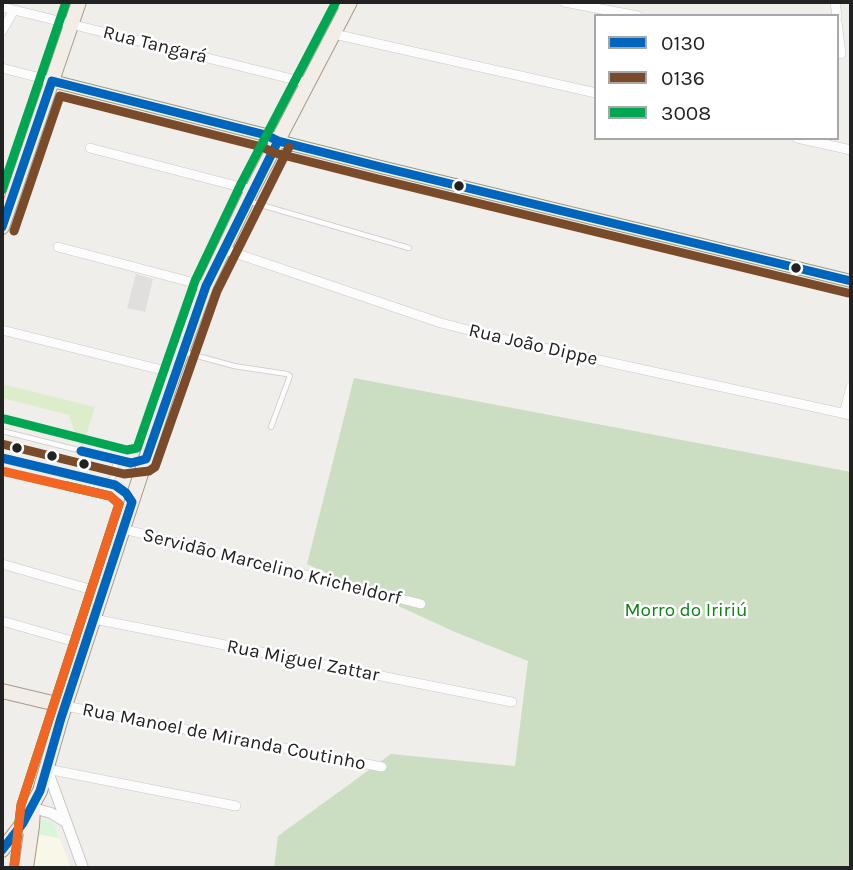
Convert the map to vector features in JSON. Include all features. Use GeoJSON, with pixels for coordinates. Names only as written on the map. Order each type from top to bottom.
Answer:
{"type":"FeatureCollection","features":[{"type":"Feature","properties":{"kind":"main road"},"geometry":{"type":"LineString","coordinates":[[2,227],[79,2]]}},
{"type":"Feature","properties":{"kind":"main road"},"geometry":{"type":"LineString","coordinates":[[26,868],[33,808],[182,351],[223,249],[334,34],[344,3]]}},
{"type":"Feature","properties":{"kind":"main road"},"geometry":{"type":"LineString","coordinates":[[52,81],[266,135],[278,141],[851,282]]}},
{"type":"Feature","properties":{"kind":"main road"},"geometry":{"type":"LineString","coordinates":[[2,691],[65,706]]}},
{"type":"Feature","properties":{"kind":"main road"},"geometry":{"type":"LineString","coordinates":[[2,850],[33,808]]}},
{"type":"Feature","properties":{"kind":"street"},"geometry":{"type":"LineString","coordinates":[[564,2],[608,6],[632,14]]}},
{"type":"Feature","properties":{"kind":"street","name":"Rua Tangará"},"geometry":{"type":"LineString","coordinates":[[2,7],[308,83]]}},
{"type":"Feature","properties":{"kind":"street"},"geometry":{"type":"LineString","coordinates":[[2,31],[14,10]]}},
{"type":"Feature","properties":{"kind":"street"},"geometry":{"type":"LineString","coordinates":[[334,34],[594,93]]}},
{"type":"Feature","properties":{"kind":"street"},"geometry":{"type":"LineString","coordinates":[[839,54],[851,56]]}},
{"type":"Feature","properties":{"kind":"street"},"geometry":{"type":"LineString","coordinates":[[2,68],[52,81]]}},
{"type":"Feature","properties":{"kind":"street"},"geometry":{"type":"LineString","coordinates":[[806,140],[851,150]]}},
{"type":"Feature","properties":{"kind":"street"},"geometry":{"type":"LineString","coordinates":[[90,148],[249,195]]}},
{"type":"Feature","properties":{"kind":"street"},"geometry":{"type":"LineString","coordinates":[[58,247],[206,286]]}},
{"type":"Feature","properties":{"kind":"street","name":"Rua João Dippe"},"geometry":{"type":"LineString","coordinates":[[223,249],[411,314],[472,331],[848,414]]}},
{"type":"Feature","properties":{"kind":"street"},"geometry":{"type":"LineString","coordinates":[[2,330],[174,373]]}},
{"type":"Feature","properties":{"kind":"street"},"geometry":{"type":"LineString","coordinates":[[848,414],[851,387]]}},
{"type":"Feature","properties":{"kind":"street","name":"Servidão Marcelino Kricheldorf"},"geometry":{"type":"LineString","coordinates":[[123,530],[421,604]]}},
{"type":"Feature","properties":{"kind":"street"},"geometry":{"type":"LineString","coordinates":[[2,564],[103,593]]}},
{"type":"Feature","properties":{"kind":"street","name":"Rua Miguel Zattar"},"geometry":{"type":"LineString","coordinates":[[94,619],[512,702]]}},
{"type":"Feature","properties":{"kind":"street"},"geometry":{"type":"LineString","coordinates":[[2,621],[86,645]]}},
{"type":"Feature","properties":{"kind":"street","name":"Rua Manoel de Miranda Coutinho"},"geometry":{"type":"LineString","coordinates":[[65,706],[382,767]]}},
{"type":"Feature","properties":{"kind":"street"},"geometry":{"type":"LineString","coordinates":[[83,868],[47,769],[236,806]]}},
{"type":"Feature","properties":{"kind":"street"},"geometry":{"type":"LineString","coordinates":[[33,808],[51,813],[64,821]]}},
{"type":"Feature","properties":{"kind":"lane"},"geometry":{"type":"LineString","coordinates":[[249,195],[295,216],[409,248]]}},
{"type":"Feature","properties":{"kind":"lane"},"geometry":{"type":"LineString","coordinates":[[182,351],[234,366],[290,376],[271,427]]}},
{"type":"Feature","properties":{"kind":"lane"},"geometry":{"type":"LineString","coordinates":[[2,432],[131,463],[146,459]]}},
{"type":"Feature","properties":{"kind":"lane"},"geometry":{"type":"LineString","coordinates":[[101,482],[110,480],[116,472],[115,463],[108,457]]}},
{"type":"Feature","properties":{"kind":"lane"},"geometry":{"type":"LineString","coordinates":[[2,458],[121,488],[132,502]]}},
{"type":"Feature","properties":{"kind":"shaded area"},"geometry":{"type":"Polygon","coordinates":[[[136,274],[153,279],[145,312],[127,308],[136,274]]]}},
{"type":"Feature","properties":{"kind":"shaded area"},"geometry":{"type":"Polygon","coordinates":[[[44,819],[54,823],[71,868],[32,868],[39,824],[44,819]]]}},
{"type":"Feature","properties":{"kind":"green space","name":"Morro do Iririú"},"geometry":{"type":"Polygon","coordinates":[[[354,378],[851,472],[851,868],[274,868],[278,836],[391,754],[515,766],[528,661],[455,632],[307,564],[354,378]]]}},
{"type":"Feature","properties":{"kind":"green space"},"geometry":{"type":"Polygon","coordinates":[[[2,384],[95,407],[83,446],[79,444],[69,415],[2,398],[2,384]]]}},
{"type":"Feature","properties":{"kind":"green space"},"geometry":{"type":"Polygon","coordinates":[[[44,819],[54,823],[59,838],[37,834],[39,824],[44,819]]]}},
{"type":"Feature","properties":{"kind":"transit line","name":"3008"},"geometry":{"type":"LineString","coordinates":[[2,190],[66,2]]}},
{"type":"Feature","properties":{"kind":"transit line","name":"3008"},"geometry":{"type":"LineString","coordinates":[[5,419],[127,450],[137,448],[195,281],[241,184],[336,2]]}},
{"type":"Feature","properties":{"kind":"transit line","name":"0130"},"geometry":{"type":"LineString","coordinates":[[2,227],[52,81],[381,167],[851,281]]}},
{"type":"Feature","properties":{"kind":"transit line","name":"0136"},"geometry":{"type":"LineString","coordinates":[[14,231],[60,96],[378,179],[848,293]]}},
{"type":"Feature","properties":{"kind":"transit line","name":"0130"},"geometry":{"type":"LineString","coordinates":[[81,451],[131,463],[146,459],[206,286],[278,141]]}},
{"type":"Feature","properties":{"kind":"transit line","name":"0136"},"geometry":{"type":"LineString","coordinates":[[2,444],[124,474],[149,471],[155,467],[217,291],[289,147]]}},
{"type":"Feature","properties":{"kind":"transit line","name":"0130"},"geometry":{"type":"LineString","coordinates":[[2,458],[115,485],[126,493],[132,502],[61,718],[40,791],[23,823],[2,850]]}},
{"type":"Feature","properties":{"kind":"transit line"},"geometry":{"type":"LineString","coordinates":[[2,471],[110,496],[119,504],[21,805],[14,866]]}},
{"type":"Feature","properties":{"kind":"transit line","name":"3008"},"geometry":{"type":"LineString","coordinates":[[14,866],[21,805],[119,504],[110,496],[67,486]]}}]}
